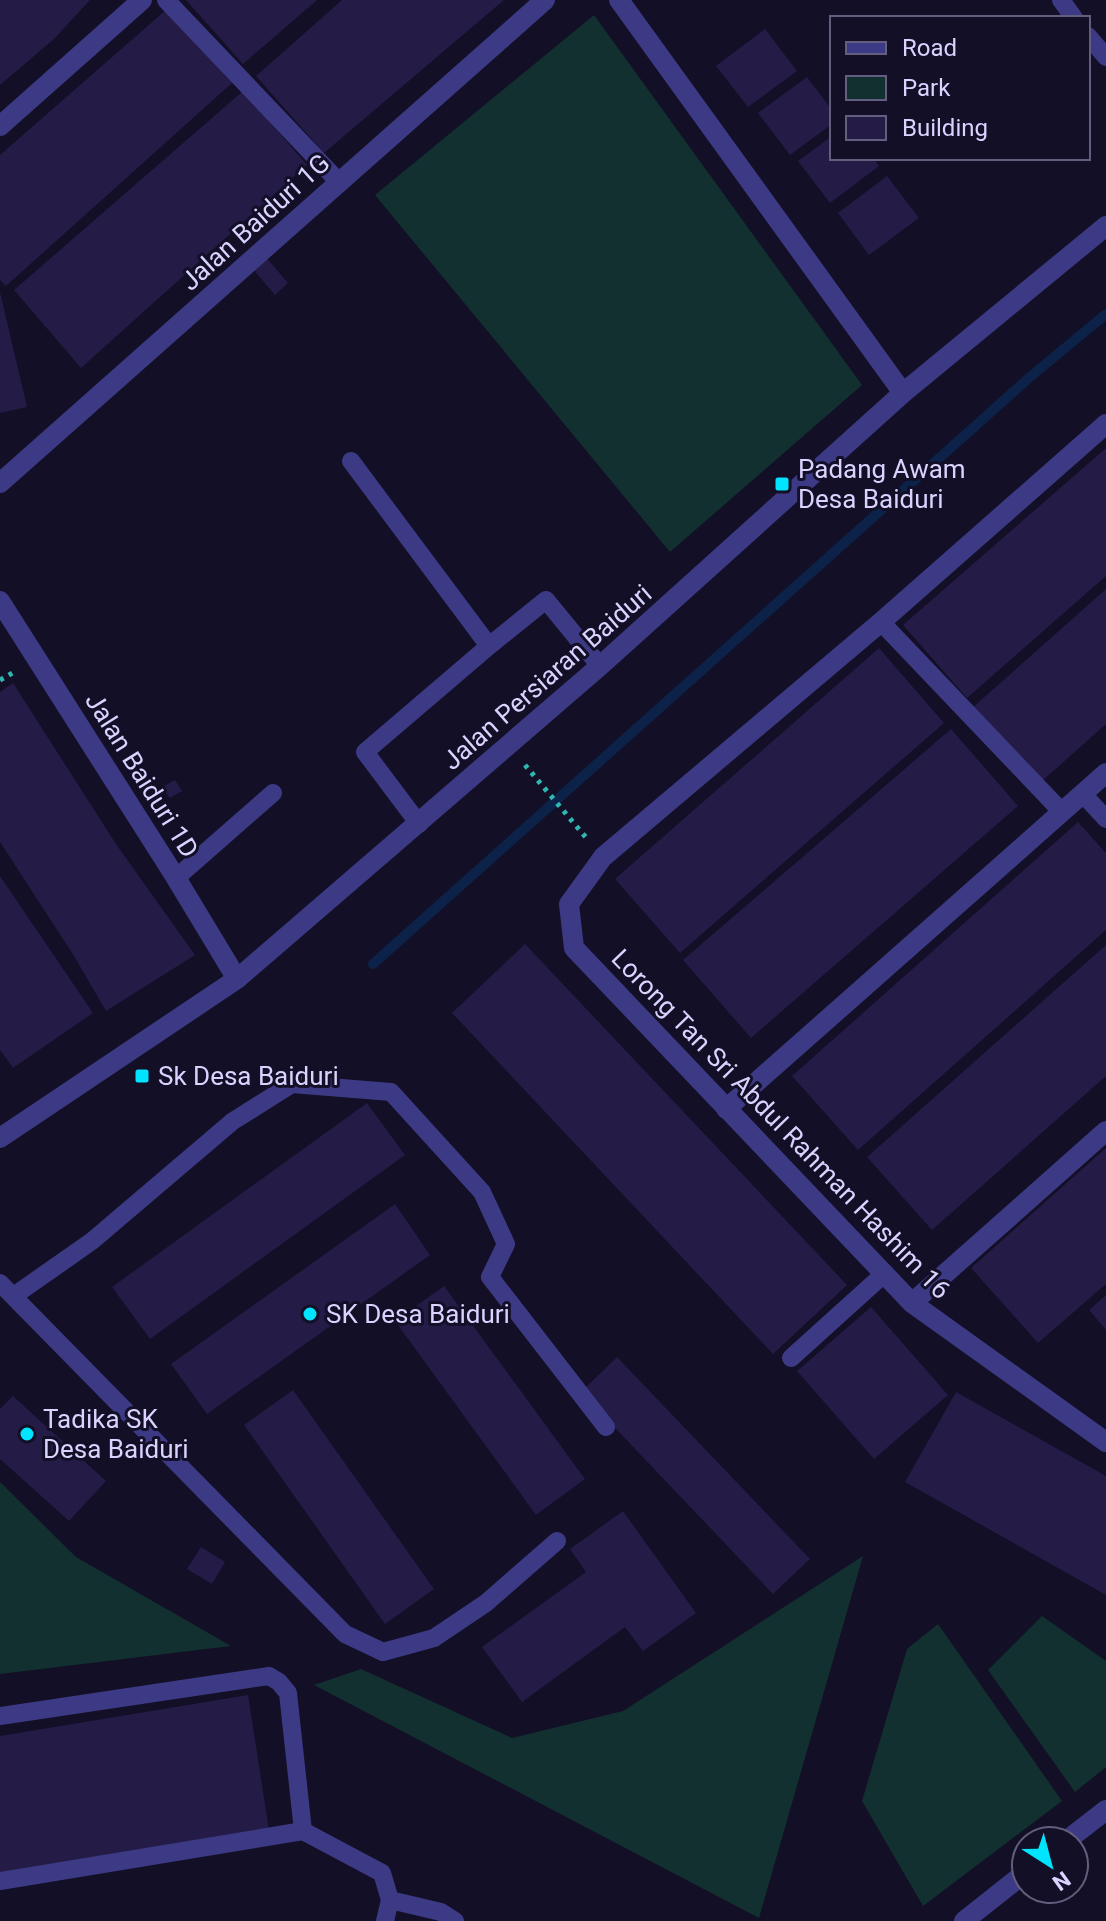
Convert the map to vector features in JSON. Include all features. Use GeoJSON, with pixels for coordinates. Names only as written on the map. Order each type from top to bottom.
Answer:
{"type":"FeatureCollection","features":[{"type":"Feature","properties":{"kind":"street"},"geometry":{"type":"LineString","coordinates":[[0,126],[142,0]]}},
{"type":"Feature","properties":{"kind":"street","name":"Jalan Baiduri 1G"},"geometry":{"type":"LineString","coordinates":[[0,483],[545,0]]}},
{"type":"Feature","properties":{"kind":"street"},"geometry":{"type":"LineString","coordinates":[[619,0],[903,393]]}},
{"type":"Feature","properties":{"kind":"street","name":"Jalan Persiaran Baiduri"},"geometry":{"type":"LineString","coordinates":[[0,1138],[237,979],[600,666],[903,393],[1106,226]]}},
{"type":"Feature","properties":{"kind":"street"},"geometry":{"type":"LineString","coordinates":[[881,622],[1106,424]]}},
{"type":"Feature","properties":{"kind":"street","name":"Jalan Baiduri 1D"},"geometry":{"type":"LineString","coordinates":[[0,601],[237,979]]}},
{"type":"Feature","properties":{"kind":"street","name":"Lorong Tan Sri Abdul Rahman Hashim 16"},"geometry":{"type":"LineString","coordinates":[[881,622],[603,857],[569,904],[574,948],[912,1303],[1106,1442]]}},
{"type":"Feature","properties":{"kind":"street"},"geometry":{"type":"LineString","coordinates":[[726,1109],[1106,773]]}},
{"type":"Feature","properties":{"kind":"street"},"geometry":{"type":"LineString","coordinates":[[912,1303],[1106,1131]]}},
{"type":"Feature","properties":{"kind":"street"},"geometry":{"type":"LineString","coordinates":[[1087,1825],[1106,1810]]}},
{"type":"Feature","properties":{"kind":"street"},"geometry":{"type":"LineString","coordinates":[[964,1921],[1010,1885]]}},
{"type":"Feature","properties":{"kind":"lane"},"geometry":{"type":"LineString","coordinates":[[166,0],[339,182]]}},
{"type":"Feature","properties":{"kind":"lane"},"geometry":{"type":"LineString","coordinates":[[1090,38],[1106,57]]}},
{"type":"Feature","properties":{"kind":"lane"},"geometry":{"type":"LineString","coordinates":[[351,461],[489,646]]}},
{"type":"Feature","properties":{"kind":"lane"},"geometry":{"type":"LineString","coordinates":[[419,824],[365,752],[546,600],[600,666]]}},
{"type":"Feature","properties":{"kind":"lane"},"geometry":{"type":"LineString","coordinates":[[881,622],[1062,812]]}},
{"type":"Feature","properties":{"kind":"lane"},"geometry":{"type":"LineString","coordinates":[[176,878],[273,793]]}},
{"type":"Feature","properties":{"kind":"lane"},"geometry":{"type":"LineString","coordinates":[[1083,794],[1106,819]]}},
{"type":"Feature","properties":{"kind":"lane"},"geometry":{"type":"LineString","coordinates":[[15,1295],[92,1241],[233,1121],[292,1084],[391,1092],[482,1192],[506,1244],[490,1277],[606,1427]]}},
{"type":"Feature","properties":{"kind":"lane"},"geometry":{"type":"LineString","coordinates":[[791,1358],[885,1273]]}},
{"type":"Feature","properties":{"kind":"lane"},"geometry":{"type":"LineString","coordinates":[[0,1283],[345,1634],[383,1652],[434,1638],[486,1603],[557,1541]]}},
{"type":"Feature","properties":{"kind":"lane"},"geometry":{"type":"LineString","coordinates":[[0,1716],[269,1676],[288,1693],[303,1831]]}},
{"type":"Feature","properties":{"kind":"lane"},"geometry":{"type":"LineString","coordinates":[[0,1881],[303,1831],[382,1873],[390,1900],[385,1921]]}},
{"type":"Feature","properties":{"kind":"lane"},"geometry":{"type":"LineString","coordinates":[[390,1900],[441,1912],[455,1921]]}},
{"type":"Feature","properties":{"kind":"path"},"geometry":{"type":"LineString","coordinates":[[539,781],[572,823]]}},
{"type":"Feature","properties":{"kind":"green space"},"geometry":{"type":"Polygon","coordinates":[[[594,15],[862,385],[670,552],[375,195],[594,15]]]}},
{"type":"Feature","properties":{"kind":"green space"},"geometry":{"type":"Polygon","coordinates":[[[0,1482],[76,1557],[231,1646],[0,1674],[0,1482]]]}},
{"type":"Feature","properties":{"kind":"green space"},"geometry":{"type":"Polygon","coordinates":[[[863,1556],[759,1918],[314,1685],[361,1669],[512,1738],[623,1711],[863,1556]]]}},
{"type":"Feature","properties":{"kind":"green space"},"geometry":{"type":"Polygon","coordinates":[[[1042,1616],[1106,1661],[1106,1767],[1075,1792],[988,1670],[1042,1616]]]}},
{"type":"Feature","properties":{"kind":"green space"},"geometry":{"type":"Polygon","coordinates":[[[938,1624],[1062,1801],[1030,1825],[1010,1825],[1010,1840],[923,1906],[862,1801],[907,1649],[938,1624]]]}},
{"type":"Feature","properties":{"kind":"building"},"geometry":{"type":"Polygon","coordinates":[[[0,0],[90,0],[54,39],[0,85],[0,0]]]}},
{"type":"Feature","properties":{"kind":"building"},"geometry":{"type":"Polygon","coordinates":[[[186,0],[317,0],[243,64],[186,0]]]}},
{"type":"Feature","properties":{"kind":"building"},"geometry":{"type":"Polygon","coordinates":[[[342,0],[504,0],[324,153],[256,76],[342,0]]]}},
{"type":"Feature","properties":{"kind":"building"},"geometry":{"type":"Polygon","coordinates":[[[167,9],[232,83],[6,286],[0,280],[0,155],[167,9]]]}},
{"type":"Feature","properties":{"kind":"building"},"geometry":{"type":"Polygon","coordinates":[[[765,29],[797,71],[748,107],[716,66],[765,29]]]}},
{"type":"Feature","properties":{"kind":"building"},"geometry":{"type":"Polygon","coordinates":[[[807,77],[830,107],[830,125],[790,155],[758,113],[807,77]]]}},
{"type":"Feature","properties":{"kind":"building"},"geometry":{"type":"Polygon","coordinates":[[[243,91],[307,165],[81,368],[14,290],[243,91]]]}},
{"type":"Feature","properties":{"kind":"building"},"geometry":{"type":"Polygon","coordinates":[[[830,137],[830,160],[874,160],[879,166],[830,203],[798,161],[830,137]]]}},
{"type":"Feature","properties":{"kind":"building"},"geometry":{"type":"Polygon","coordinates":[[[887,176],[919,218],[869,255],[838,213],[887,176]]]}},
{"type":"Feature","properties":{"kind":"building"},"geometry":{"type":"Polygon","coordinates":[[[265,256],[288,283],[275,295],[252,268],[265,256]]]}},
{"type":"Feature","properties":{"kind":"building"},"geometry":{"type":"Polygon","coordinates":[[[0,292],[27,407],[0,413],[0,292]]]}},
{"type":"Feature","properties":{"kind":"building"},"geometry":{"type":"Polygon","coordinates":[[[1106,448],[1106,576],[967,698],[903,625],[1106,448]]]}},
{"type":"Feature","properties":{"kind":"building"},"geometry":{"type":"Polygon","coordinates":[[[1106,589],[1106,724],[1040,783],[972,708],[1106,589]]]}},
{"type":"Feature","properties":{"kind":"building"},"geometry":{"type":"Polygon","coordinates":[[[879,648],[944,723],[680,953],[615,879],[879,648]]]}},
{"type":"Feature","properties":{"kind":"building"},"geometry":{"type":"Polygon","coordinates":[[[13,683],[116,844],[195,955],[106,1011],[0,842],[0,692],[13,683]]]}},
{"type":"Feature","properties":{"kind":"building"},"geometry":{"type":"Polygon","coordinates":[[[951,729],[1018,806],[751,1038],[683,960],[951,729]]]}},
{"type":"Feature","properties":{"kind":"building"},"geometry":{"type":"Polygon","coordinates":[[[175,780],[182,791],[170,798],[162,787],[175,780]]]}},
{"type":"Feature","properties":{"kind":"building"},"geometry":{"type":"Polygon","coordinates":[[[1078,822],[1106,853],[1106,930],[858,1150],[792,1076],[1078,822]]]}},
{"type":"Feature","properties":{"kind":"building"},"geometry":{"type":"Polygon","coordinates":[[[0,876],[93,1013],[13,1068],[0,1050],[0,876]]]}},
{"type":"Feature","properties":{"kind":"building"},"geometry":{"type":"Polygon","coordinates":[[[525,944],[847,1285],[773,1354],[452,1013],[525,944]]]}},
{"type":"Feature","properties":{"kind":"building"},"geometry":{"type":"Polygon","coordinates":[[[1106,945],[1106,1076],[932,1230],[867,1157],[1106,945]]]}},
{"type":"Feature","properties":{"kind":"building"},"geometry":{"type":"Polygon","coordinates":[[[367,1103],[405,1155],[150,1339],[112,1287],[367,1103]]]}},
{"type":"Feature","properties":{"kind":"building"},"geometry":{"type":"Polygon","coordinates":[[[1106,1148],[1106,1284],[1038,1343],[971,1268],[1106,1148]]]}},
{"type":"Feature","properties":{"kind":"building"},"geometry":{"type":"Polygon","coordinates":[[[395,1204],[430,1255],[207,1414],[171,1364],[395,1204]]]}},
{"type":"Feature","properties":{"kind":"building"},"geometry":{"type":"Polygon","coordinates":[[[444,1286],[585,1479],[536,1515],[395,1321],[444,1286]]]}},
{"type":"Feature","properties":{"kind":"building"},"geometry":{"type":"Polygon","coordinates":[[[1106,1295],[1106,1330],[1089,1310],[1106,1295]]]}},
{"type":"Feature","properties":{"kind":"building"},"geometry":{"type":"Polygon","coordinates":[[[871,1307],[948,1395],[874,1459],[797,1371],[871,1307]]]}},
{"type":"Feature","properties":{"kind":"building"},"geometry":{"type":"Polygon","coordinates":[[[617,1357],[810,1559],[773,1594],[581,1392],[617,1357]]]}},
{"type":"Feature","properties":{"kind":"building"},"geometry":{"type":"Polygon","coordinates":[[[293,1390],[434,1589],[385,1624],[244,1425],[293,1390]]]}},
{"type":"Feature","properties":{"kind":"building"},"geometry":{"type":"Polygon","coordinates":[[[956,1392],[1106,1476],[1106,1595],[905,1482],[956,1392]]]}},
{"type":"Feature","properties":{"kind":"building","name":"Tadika SK Desa Baiduri"},"geometry":{"type":"Polygon","coordinates":[[[13,1396],[106,1481],[69,1521],[0,1459],[0,1409],[13,1396]]]}},
{"type":"Feature","properties":{"kind":"building"},"geometry":{"type":"Polygon","coordinates":[[[623,1511],[696,1613],[643,1651],[625,1627],[522,1702],[482,1647],[586,1572],[570,1549],[623,1511]]]}},
{"type":"Feature","properties":{"kind":"building"},"geometry":{"type":"Polygon","coordinates":[[[201,1547],[225,1562],[212,1584],[187,1569],[201,1547]]]}},
{"type":"Feature","properties":{"kind":"building"},"geometry":{"type":"Polygon","coordinates":[[[248,1695],[269,1830],[0,1874],[0,1736],[248,1695]]]}},
{"type":"Feature","properties":{"kind":"waterway"},"geometry":{"type":"LineString","coordinates":[[373,964],[1030,377],[1106,314]]}},
{"type":"Feature","properties":{"kind":"place","name":"Padang Awam Desa Baiduri"},"geometry":{"type":"Point","coordinates":[782,484]}},
{"type":"Feature","properties":{"kind":"place","name":"Sk Desa Baiduri"},"geometry":{"type":"Point","coordinates":[142,1076]}},
{"type":"Feature","properties":{"kind":"place","name":"SK Desa Baiduri"},"geometry":{"type":"Point","coordinates":[310,1314]}},
{"type":"Feature","properties":{"kind":"place","name":"Tadika SK Desa Baiduri"},"geometry":{"type":"Point","coordinates":[27,1434]}}]}
